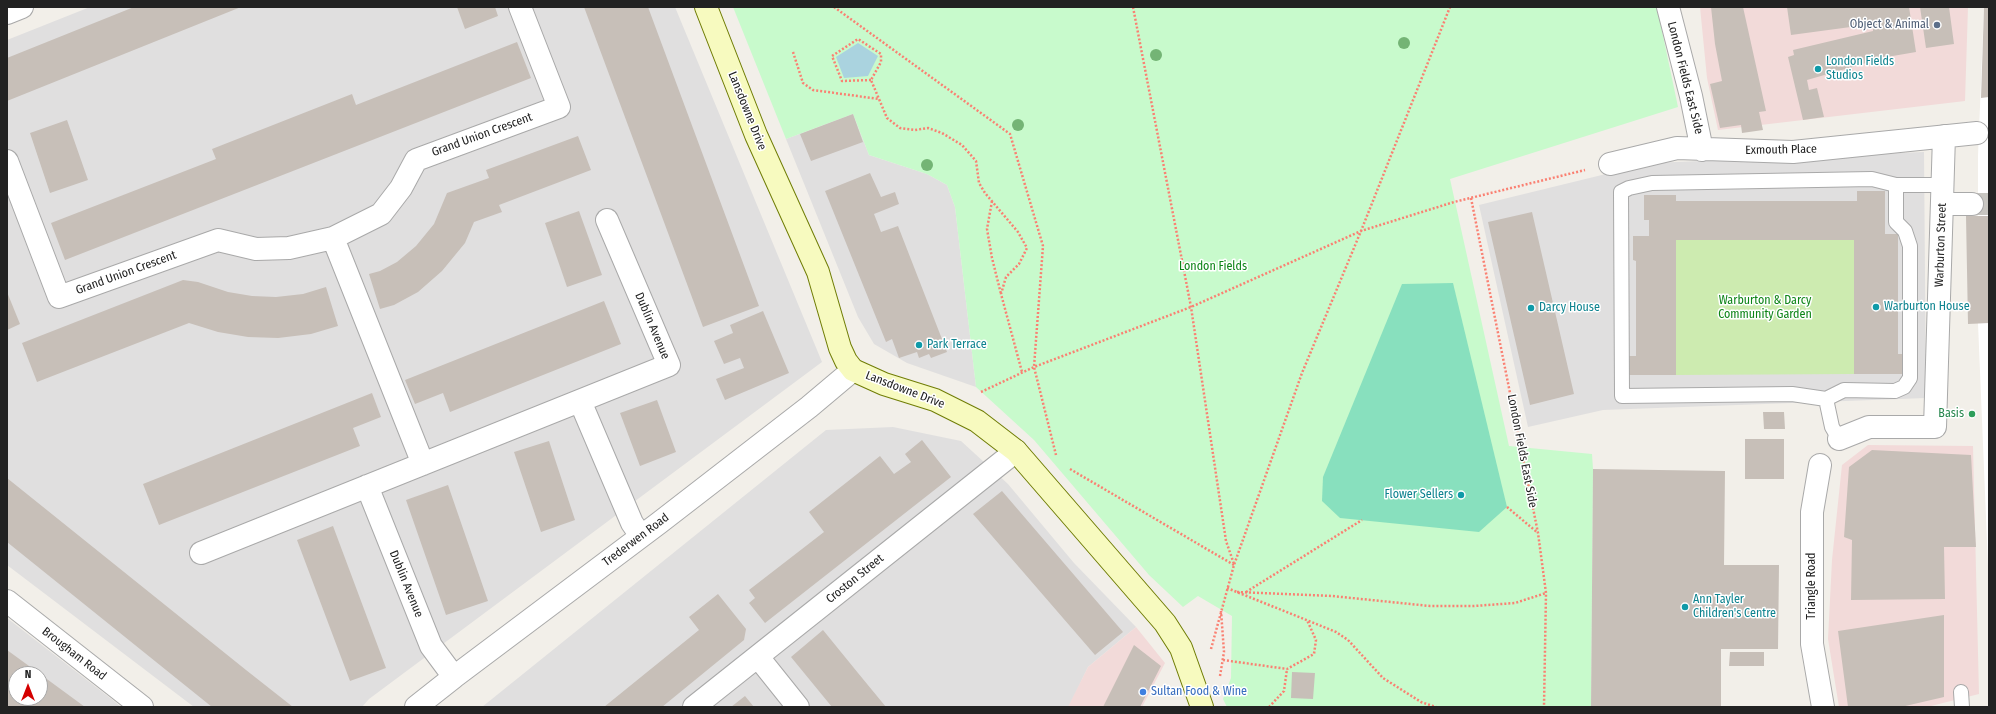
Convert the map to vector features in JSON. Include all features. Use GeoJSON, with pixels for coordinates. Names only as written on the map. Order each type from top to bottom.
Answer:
{"type":"FeatureCollection","features":[{"type":"Feature","properties":{"kind":"street"},"geometry":{"type":"LineString","coordinates":[[7,13],[22,7]]}},
{"type":"Feature","properties":{"kind":"street","name":"Grand Union Crescent"},"geometry":{"type":"LineString","coordinates":[[7,161],[59,297],[218,240],[256,249],[290,248],[333,238],[381,214],[401,188],[416,160],[559,107],[520,7]]}},
{"type":"Feature","properties":{"kind":"street","name":"Lansdowne Drive"},"geometry":{"type":"LineString","coordinates":[[706,7],[756,135],[818,272],[840,348],[846,361],[853,370],[884,384],[935,400],[977,420],[1016,452],[1165,623],[1181,648],[1202,707]]}},
{"type":"Feature","properties":{"kind":"street","name":"London Fields East Side"},"geometry":{"type":"LineString","coordinates":[[1668,7],[1691,96],[1702,150]]}},
{"type":"Feature","properties":{"kind":"street","name":"Exmouth Place"},"geometry":{"type":"LineString","coordinates":[[1610,164],[1677,148],[1794,152],[1977,132]]}},
{"type":"Feature","properties":{"kind":"street","name":"Warburton Street"},"geometry":{"type":"LineString","coordinates":[[1839,439],[1869,427],[1935,427],[1944,136]]}},
{"type":"Feature","properties":{"kind":"street"},"geometry":{"type":"LineString","coordinates":[[1943,195],[1972,204]]}},
{"type":"Feature","properties":{"kind":"street","name":"Dublin Avenue"},"geometry":{"type":"LineString","coordinates":[[201,553],[669,365],[607,220]]}},
{"type":"Feature","properties":{"kind":"street"},"geometry":{"type":"LineString","coordinates":[[333,238],[423,464]]}},
{"type":"Feature","properties":{"kind":"street","name":"Trederwen Road"},"geometry":{"type":"LineString","coordinates":[[416,707],[809,407],[853,370]]}},
{"type":"Feature","properties":{"kind":"street"},"geometry":{"type":"LineString","coordinates":[[580,401],[632,523],[641,536]]}},
{"type":"Feature","properties":{"kind":"street","name":"Croston Street"},"geometry":{"type":"LineString","coordinates":[[694,707],[1016,452]]}},
{"type":"Feature","properties":{"kind":"street","name":"Triangle Road"},"geometry":{"type":"LineString","coordinates":[[1820,465],[1812,512],[1812,644],[1823,707]]}},
{"type":"Feature","properties":{"kind":"street","name":"Dublin Avenue"},"geometry":{"type":"LineString","coordinates":[[367,486],[430,646],[454,677]]}},
{"type":"Feature","properties":{"kind":"street","name":"Brougham Road"},"geometry":{"type":"LineString","coordinates":[[7,601],[142,707]]}},
{"type":"Feature","properties":{"kind":"street"},"geometry":{"type":"LineString","coordinates":[[758,657],[798,707]]}},
{"type":"Feature","properties":{"kind":"lane"},"geometry":{"type":"LineString","coordinates":[[1896,185],[1896,222],[1905,231],[1910,246],[1910,378],[1904,387],[1895,391],[1844,390],[1826,399],[1792,394],[1622,396],[1620,192],[1629,188],[1652,183],[1872,179],[1943,195]]}},
{"type":"Feature","properties":{"kind":"lane"},"geometry":{"type":"LineString","coordinates":[[1826,399],[1832,427],[1839,439]]}},
{"type":"Feature","properties":{"kind":"lane"},"geometry":{"type":"LineString","coordinates":[[1961,692],[1962,707]]}},
{"type":"Feature","properties":{"kind":"path"},"geometry":{"type":"LineString","coordinates":[[834,7],[1010,134],[1043,246],[1034,367],[1058,463]]}},
{"type":"Feature","properties":{"kind":"path"},"geometry":{"type":"LineString","coordinates":[[1134,7],[1191,308],[1226,541],[1234,565]]}},
{"type":"Feature","properties":{"kind":"path"},"geometry":{"type":"LineString","coordinates":[[1210,654],[1234,565],[1302,373],[1361,231],[1450,7]]}},
{"type":"Feature","properties":{"kind":"path"},"geometry":{"type":"LineString","coordinates":[[871,80],[842,81],[832,56],[858,39],[881,54],[880,62],[871,80],[887,118],[900,128],[915,130],[928,128],[942,133],[962,145],[976,161],[979,183],[985,193],[1018,232],[1027,248],[1019,264],[1006,276],[1001,294]]}},
{"type":"Feature","properties":{"kind":"path"},"geometry":{"type":"LineString","coordinates":[[793,52],[803,83],[813,90],[879,99]]}},
{"type":"Feature","properties":{"kind":"path"},"geometry":{"type":"LineString","coordinates":[[976,395],[1034,367],[1191,308],[1361,231],[1454,202],[1610,164]]}},
{"type":"Feature","properties":{"kind":"path","name":"London Fields East Side"},"geometry":{"type":"LineString","coordinates":[[1471,198],[1538,533],[1546,594],[1544,707]]}},
{"type":"Feature","properties":{"kind":"path"},"geometry":{"type":"LineString","coordinates":[[992,200],[987,229],[992,258],[1022,372]]}},
{"type":"Feature","properties":{"kind":"path"},"geometry":{"type":"LineString","coordinates":[[1065,467],[1234,565]]}},
{"type":"Feature","properties":{"kind":"path"},"geometry":{"type":"LineString","coordinates":[[1507,507],[1538,533]]}},
{"type":"Feature","properties":{"kind":"path"},"geometry":{"type":"LineString","coordinates":[[1246,592],[1362,520]]}},
{"type":"Feature","properties":{"kind":"path"},"geometry":{"type":"LineString","coordinates":[[1227,588],[1336,632],[1348,640],[1383,678],[1421,702],[1436,707]]}},
{"type":"Feature","properties":{"kind":"path"},"geometry":{"type":"LineString","coordinates":[[1237,592],[1332,596],[1430,606],[1474,606],[1515,603],[1546,594]]}},
{"type":"Feature","properties":{"kind":"path"},"geometry":{"type":"LineString","coordinates":[[1219,680],[1223,660],[1224,634],[1221,609]]}},
{"type":"Feature","properties":{"kind":"path"},"geometry":{"type":"LineString","coordinates":[[1223,660],[1287,668],[1314,654],[1316,640],[1307,620]]}},
{"type":"Feature","properties":{"kind":"path"},"geometry":{"type":"LineString","coordinates":[[1269,707],[1284,691],[1287,668]]}},
{"type":"Feature","properties":{"kind":"shaded area"},"geometry":{"type":"Polygon","coordinates":[[[90,7],[675,7],[822,362],[369,699],[362,707],[194,707],[7,565],[7,40],[90,7]]]}},
{"type":"Feature","properties":{"kind":"shaded area"},"geometry":{"type":"Polygon","coordinates":[[[1700,7],[1968,7],[1965,101],[1718,130],[1707,78],[1700,7]]]}},
{"type":"Feature","properties":{"kind":"shaded area"},"geometry":{"type":"Polygon","coordinates":[[[853,114],[869,155],[927,174],[947,185],[955,207],[976,387],[907,363],[874,344],[858,317],[786,139],[853,114]]]}},
{"type":"Feature","properties":{"kind":"shaded area"},"geometry":{"type":"Polygon","coordinates":[[[1924,152],[1926,398],[1603,410],[1528,427],[1479,205],[1651,163],[1924,152]]]}},
{"type":"Feature","properties":{"kind":"shaded area"},"geometry":{"type":"Polygon","coordinates":[[[893,427],[961,441],[1008,484],[1074,563],[1136,627],[1088,667],[1069,707],[482,707],[826,430],[893,427]]]}},
{"type":"Feature","properties":{"kind":"shaded area"},"geometry":{"type":"Polygon","coordinates":[[[1868,445],[1973,446],[1979,694],[1927,707],[1839,707],[1828,639],[1832,560],[1842,465],[1868,445]]]}},
{"type":"Feature","properties":{"kind":"shaded area"},"geometry":{"type":"Polygon","coordinates":[[[7,618],[114,701],[121,707],[7,707],[7,618]]]}},
{"type":"Feature","properties":{"kind":"shaded area"},"geometry":{"type":"Polygon","coordinates":[[[1136,627],[1165,663],[1142,707],[1068,707],[1088,667],[1136,627]]]}},
{"type":"Feature","properties":{"kind":"green space","name":"London Fields"},"geometry":{"type":"Polygon","coordinates":[[[733,7],[1657,7],[1678,107],[1450,179],[1509,446],[1592,454],[1591,707],[1227,707],[1223,699],[1231,678],[1232,616],[1198,596],[1183,607],[1149,575],[1034,440],[976,387],[955,207],[947,185],[927,174],[869,155],[853,114],[786,139],[733,7]]]}},
{"type":"Feature","properties":{"kind":"green space","name":"Warburton & Darcy Community Garden"},"geometry":{"type":"Polygon","coordinates":[[[1676,240],[1854,240],[1854,374],[1676,375],[1676,240]]]}},
{"type":"Feature","properties":{"kind":"green space"},"geometry":{"type":"Polygon","coordinates":[[[1453,283],[1507,507],[1479,532],[1340,518],[1322,501],[1323,477],[1402,284],[1453,283]]]}},
{"type":"Feature","properties":{"kind":"water"},"geometry":{"type":"Polygon","coordinates":[[[858,43],[878,56],[868,76],[844,78],[836,57],[858,43]]]}},
{"type":"Feature","properties":{"kind":"pier"},"geometry":{"type":"Polygon","coordinates":[[[1984,7],[1989,7],[1989,590],[1978,323],[1978,156],[1984,7]]]}},
{"type":"Feature","properties":{"kind":"building"},"geometry":{"type":"Polygon","coordinates":[[[134,7],[241,7],[7,101],[7,58],[134,7]]]}},
{"type":"Feature","properties":{"kind":"building"},"geometry":{"type":"Polygon","coordinates":[[[457,7],[495,7],[498,16],[465,29],[457,7]]]}},
{"type":"Feature","properties":{"kind":"building"},"geometry":{"type":"Polygon","coordinates":[[[584,7],[648,7],[759,306],[703,327],[584,7]]]}},
{"type":"Feature","properties":{"kind":"building"},"geometry":{"type":"Polygon","coordinates":[[[1711,7],[1743,7],[1766,111],[1759,112],[1763,130],[1742,133],[1741,125],[1720,128],[1710,84],[1722,81],[1715,44],[1711,7]]]}},
{"type":"Feature","properties":{"kind":"building","name":"London Fields Studios"},"geometry":{"type":"Polygon","coordinates":[[[1787,7],[1909,7],[1916,52],[1887,57],[1807,80],[1809,90],[1817,88],[1824,117],[1803,120],[1788,57],[1794,55],[1793,50],[1873,31],[1873,24],[1791,35],[1787,7]]]}},
{"type":"Feature","properties":{"kind":"building","name":"Object & Animal"},"geometry":{"type":"Polygon","coordinates":[[[1920,7],[1949,7],[1954,44],[1926,48],[1920,7]]]}},
{"type":"Feature","properties":{"kind":"building"},"geometry":{"type":"Polygon","coordinates":[[[1984,7],[1989,7],[1989,97],[1981,98],[1984,7]]]}},
{"type":"Feature","properties":{"kind":"building"},"geometry":{"type":"Polygon","coordinates":[[[517,42],[531,78],[65,260],[51,223],[216,159],[212,149],[352,94],[356,105],[517,42]]]}},
{"type":"Feature","properties":{"kind":"building"},"geometry":{"type":"Polygon","coordinates":[[[853,114],[863,142],[811,161],[800,134],[853,114]]]}},
{"type":"Feature","properties":{"kind":"building"},"geometry":{"type":"Polygon","coordinates":[[[67,120],[88,180],[50,193],[30,133],[67,120]]]}},
{"type":"Feature","properties":{"kind":"building"},"geometry":{"type":"Polygon","coordinates":[[[578,136],[591,170],[499,205],[502,212],[474,222],[465,243],[442,271],[418,292],[394,305],[380,309],[369,274],[380,271],[397,262],[416,246],[434,224],[447,193],[489,178],[486,170],[578,136]]]}},
{"type":"Feature","properties":{"kind":"building"},"geometry":{"type":"Polygon","coordinates":[[[870,173],[881,197],[895,192],[899,204],[874,214],[881,232],[898,226],[947,352],[931,358],[929,354],[919,358],[917,352],[899,358],[892,339],[886,342],[825,191],[870,173]]]}},
{"type":"Feature","properties":{"kind":"building","name":"Warburton House"},"geometry":{"type":"Polygon","coordinates":[[[1857,191],[1885,191],[1885,234],[1898,234],[1898,354],[1904,354],[1904,374],[1854,374],[1854,240],[1676,240],[1676,375],[1628,375],[1628,356],[1636,356],[1636,261],[1633,260],[1633,236],[1649,236],[1649,220],[1644,220],[1644,195],[1676,195],[1676,201],[1857,201],[1857,191]]]}},
{"type":"Feature","properties":{"kind":"building"},"geometry":{"type":"Polygon","coordinates":[[[579,211],[602,275],[567,287],[545,223],[579,211]]]}},
{"type":"Feature","properties":{"kind":"building","name":"Darcy House"},"geometry":{"type":"Polygon","coordinates":[[[1532,212],[1574,394],[1530,405],[1488,222],[1532,212]]]}},
{"type":"Feature","properties":{"kind":"building"},"geometry":{"type":"Polygon","coordinates":[[[1966,216],[1989,216],[1989,323],[1968,324],[1966,216]]]}},
{"type":"Feature","properties":{"kind":"building"},"geometry":{"type":"Polygon","coordinates":[[[183,280],[198,282],[228,292],[252,296],[276,297],[303,294],[326,287],[338,326],[311,334],[278,338],[248,337],[218,332],[189,323],[37,382],[22,343],[183,280]]]}},
{"type":"Feature","properties":{"kind":"building"},"geometry":{"type":"Polygon","coordinates":[[[7,292],[20,324],[7,330],[7,292]]]}},
{"type":"Feature","properties":{"kind":"building"},"geometry":{"type":"Polygon","coordinates":[[[604,301],[621,344],[450,412],[443,393],[415,404],[405,380],[604,301]]]}},
{"type":"Feature","properties":{"kind":"building"},"geometry":{"type":"Polygon","coordinates":[[[763,311],[789,373],[725,400],[716,379],[744,368],[740,358],[724,364],[714,341],[733,333],[730,325],[763,311]]]}},
{"type":"Feature","properties":{"kind":"building"},"geometry":{"type":"Polygon","coordinates":[[[372,393],[381,417],[353,428],[360,446],[159,525],[143,484],[372,393]]]}},
{"type":"Feature","properties":{"kind":"building"},"geometry":{"type":"Polygon","coordinates":[[[657,400],[676,452],[640,466],[620,413],[657,400]]]}},
{"type":"Feature","properties":{"kind":"building"},"geometry":{"type":"Polygon","coordinates":[[[1763,412],[1784,412],[1785,429],[1764,429],[1763,412]]]}},
{"type":"Feature","properties":{"kind":"building"},"geometry":{"type":"Polygon","coordinates":[[[1745,439],[1784,439],[1784,479],[1745,479],[1745,439]]]}},
{"type":"Feature","properties":{"kind":"building"},"geometry":{"type":"Polygon","coordinates":[[[922,440],[951,477],[765,623],[749,603],[755,598],[749,590],[824,532],[809,512],[880,456],[894,474],[911,462],[905,454],[922,440]]]}},
{"type":"Feature","properties":{"kind":"building"},"geometry":{"type":"Polygon","coordinates":[[[549,441],[575,520],[541,532],[514,452],[549,441]]]}},
{"type":"Feature","properties":{"kind":"building"},"geometry":{"type":"Polygon","coordinates":[[[1872,450],[1971,455],[1976,547],[1944,547],[1945,599],[1851,600],[1852,540],[1844,537],[1849,467],[1872,450]]]}},
{"type":"Feature","properties":{"kind":"building","name":"Ann Tayler Children's Centre"},"geometry":{"type":"Polygon","coordinates":[[[1593,469],[1725,471],[1724,565],[1779,565],[1778,649],[1721,649],[1721,707],[1591,707],[1593,469]]]}},
{"type":"Feature","properties":{"kind":"building"},"geometry":{"type":"Polygon","coordinates":[[[7,478],[293,707],[212,707],[7,542],[7,478]]]}},
{"type":"Feature","properties":{"kind":"building"},"geometry":{"type":"Polygon","coordinates":[[[448,485],[488,601],[446,615],[406,500],[448,485]]]}},
{"type":"Feature","properties":{"kind":"building"},"geometry":{"type":"Polygon","coordinates":[[[1002,491],[1123,632],[1095,655],[973,514],[1002,491]]]}},
{"type":"Feature","properties":{"kind":"building"},"geometry":{"type":"Polygon","coordinates":[[[333,526],[386,668],[350,681],[297,540],[333,526]]]}},
{"type":"Feature","properties":{"kind":"building"},"geometry":{"type":"Polygon","coordinates":[[[718,594],[746,629],[744,640],[662,707],[604,707],[699,630],[689,617],[718,594]]]}},
{"type":"Feature","properties":{"kind":"building"},"geometry":{"type":"Polygon","coordinates":[[[1944,615],[1944,697],[1901,707],[1848,707],[1838,631],[1944,615]]]}},
{"type":"Feature","properties":{"kind":"building"},"geometry":{"type":"Polygon","coordinates":[[[823,630],[886,707],[832,707],[791,657],[823,630]]]}},
{"type":"Feature","properties":{"kind":"building"},"geometry":{"type":"Polygon","coordinates":[[[1134,645],[1161,666],[1140,707],[1103,707],[1134,645]]]}},
{"type":"Feature","properties":{"kind":"building"},"geometry":{"type":"Polygon","coordinates":[[[7,650],[29,666],[8,666],[8,706],[48,706],[48,680],[85,707],[7,707],[7,650]]]}},
{"type":"Feature","properties":{"kind":"building"},"geometry":{"type":"Polygon","coordinates":[[[1730,652],[1764,652],[1764,666],[1729,666],[1730,652]]]}},
{"type":"Feature","properties":{"kind":"building"},"geometry":{"type":"Polygon","coordinates":[[[1292,672],[1315,673],[1313,699],[1291,698],[1292,672]]]}},
{"type":"Feature","properties":{"kind":"building"},"geometry":{"type":"Polygon","coordinates":[[[745,696],[754,707],[731,707],[745,696]]]}},
{"type":"Feature","properties":{"kind":"tunnel"},"geometry":{"type":"LineString","coordinates":[[1972,204],[1989,204]]}},
{"type":"Feature","properties":{"kind":"place","name":"Object & Animal"},"geometry":{"type":"Point","coordinates":[1937,25]}},
{"type":"Feature","properties":{"kind":"place","name":"London Fields Studios"},"geometry":{"type":"Point","coordinates":[1818,69]}},
{"type":"Feature","properties":{"kind":"place","name":"Warburton House"},"geometry":{"type":"Point","coordinates":[1876,307]}},
{"type":"Feature","properties":{"kind":"place","name":"Darcy House"},"geometry":{"type":"Point","coordinates":[1531,308]}},
{"type":"Feature","properties":{"kind":"place","name":"Park Terrace"},"geometry":{"type":"Point","coordinates":[919,345]}},
{"type":"Feature","properties":{"kind":"place","name":"Basis"},"geometry":{"type":"Point","coordinates":[1972,414]}},
{"type":"Feature","properties":{"kind":"place","name":"Flower Sellers"},"geometry":{"type":"Point","coordinates":[1461,495]}},
{"type":"Feature","properties":{"kind":"place","name":"Ann Tayler Children's Centre"},"geometry":{"type":"Point","coordinates":[1685,607]}},
{"type":"Feature","properties":{"kind":"place","name":"Sultan Food & Wine"},"geometry":{"type":"Point","coordinates":[1143,692]}}]}
